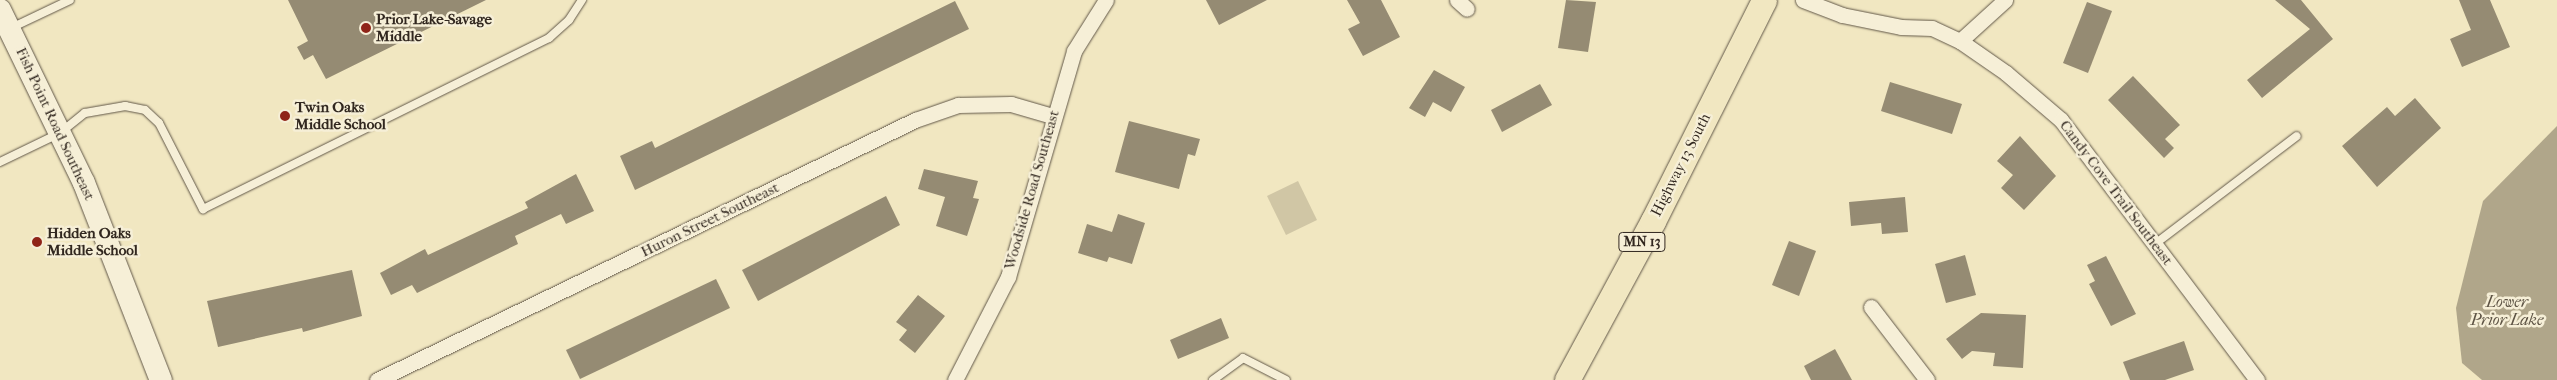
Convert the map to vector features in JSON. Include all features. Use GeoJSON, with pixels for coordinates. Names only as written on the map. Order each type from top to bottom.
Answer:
{"type":"FeatureCollection","features":[{"type":"Feature","properties":{"kind":"main road","name":"Highway 13 South"},"geometry":{"type":"LineString","coordinates":[[1566,380],[1653,221],[1764,0]]}},
{"type":"Feature","properties":{"kind":"street","name":"Woodside Road Southeast"},"geometry":{"type":"LineString","coordinates":[[955,380],[1008,276],[1041,171],[1052,116],[1074,51],[1106,0]]}},
{"type":"Feature","properties":{"kind":"street","name":"Candy Cove Trail Southeast"},"geometry":{"type":"LineString","coordinates":[[1803,0],[1842,16],[1900,27],[1932,28],[1960,40],[2006,73],[2061,120],[2257,380]]}},
{"type":"Feature","properties":{"kind":"street"},"geometry":{"type":"LineString","coordinates":[[1960,40],[2006,0]]}},
{"type":"Feature","properties":{"kind":"street","name":"Fish Point Road Southeast"},"geometry":{"type":"LineString","coordinates":[[5,19],[84,182],[161,380]]}},
{"type":"Feature","properties":{"kind":"street","name":"Huron Street Southeast"},"geometry":{"type":"LineString","coordinates":[[377,380],[394,377],[916,120],[958,105],[1011,104],[1052,116]]}},
{"type":"Feature","properties":{"kind":"street"},"geometry":{"type":"LineString","coordinates":[[1871,307],[1927,380]]}},
{"type":"Feature","properties":{"kind":"lane"},"geometry":{"type":"LineString","coordinates":[[5,19],[70,0]]}},
{"type":"Feature","properties":{"kind":"lane"},"geometry":{"type":"LineString","coordinates":[[0,162],[60,132],[85,113],[104,108],[125,106],[145,110],[159,123],[203,208],[549,38],[568,20],[582,0]]}},
{"type":"Feature","properties":{"kind":"lane"},"geometry":{"type":"LineString","coordinates":[[2154,244],[2297,136]]}},
{"type":"Feature","properties":{"kind":"lane"},"geometry":{"type":"LineString","coordinates":[[1213,380],[1243,358],[1286,380]]}},
{"type":"Feature","properties":{"kind":"shaded area"},"geometry":{"type":"Polygon","coordinates":[[[1298,181],[1317,220],[1286,235],[1267,196],[1298,181]]]}},
{"type":"Feature","properties":{"kind":"water","name":"Lower Prior Lake"},"geometry":{"type":"Polygon","coordinates":[[[2557,126],[2557,380],[2482,380],[2462,363],[2456,308],[2483,201],[2557,126]]]}},
{"type":"Feature","properties":{"kind":"building","name":"Prior Lake-Savage Middle"},"geometry":{"type":"Polygon","coordinates":[[[288,0],[486,0],[326,79],[313,55],[304,60],[297,47],[308,41],[288,0]]]}},
{"type":"Feature","properties":{"kind":"building"},"geometry":{"type":"Polygon","coordinates":[[[1206,0],[1267,0],[1219,25],[1206,0]]]}},
{"type":"Feature","properties":{"kind":"building"},"geometry":{"type":"Polygon","coordinates":[[[1347,0],[1381,0],[1400,37],[1363,56],[1348,29],[1360,23],[1347,0]]]}},
{"type":"Feature","properties":{"kind":"building"},"geometry":{"type":"Polygon","coordinates":[[[1566,0],[1596,2],[1588,52],[1558,48],[1566,0]]]}},
{"type":"Feature","properties":{"kind":"building"},"geometry":{"type":"Polygon","coordinates":[[[2275,0],[2301,0],[2333,39],[2262,98],[2247,80],[2310,29],[2275,0]]]}},
{"type":"Feature","properties":{"kind":"building"},"geometry":{"type":"Polygon","coordinates":[[[2459,0],[2490,0],[2510,47],[2462,67],[2450,39],[2471,30],[2459,0]]]}},
{"type":"Feature","properties":{"kind":"building"},"geometry":{"type":"Polygon","coordinates":[[[955,1],[969,29],[635,190],[620,156],[652,141],[655,148],[955,1]]]}},
{"type":"Feature","properties":{"kind":"building"},"geometry":{"type":"Polygon","coordinates":[[[2087,2],[2112,11],[2088,73],[2063,63],[2087,2]]]}},
{"type":"Feature","properties":{"kind":"building"},"geometry":{"type":"Polygon","coordinates":[[[1434,70],[1465,87],[1451,112],[1433,102],[1425,117],[1409,108],[1434,70]]]}},
{"type":"Feature","properties":{"kind":"building"},"geometry":{"type":"Polygon","coordinates":[[[2133,76],[2180,125],[2165,139],[2174,148],[2164,158],[2108,100],[2133,76]]]}},
{"type":"Feature","properties":{"kind":"building"},"geometry":{"type":"Polygon","coordinates":[[[1890,82],[1962,104],[1952,134],[1881,111],[1890,82]]]}},
{"type":"Feature","properties":{"kind":"building"},"geometry":{"type":"Polygon","coordinates":[[[1540,84],[1552,105],[1502,132],[1491,110],[1540,84]]]}},
{"type":"Feature","properties":{"kind":"building"},"geometry":{"type":"Polygon","coordinates":[[[2415,98],[2441,128],[2377,187],[2342,146],[2387,107],[2395,116],[2415,98]]]}},
{"type":"Feature","properties":{"kind":"building"},"geometry":{"type":"Polygon","coordinates":[[[1129,121],[1200,139],[1195,156],[1188,154],[1179,189],[1115,172],[1129,121]]]}},
{"type":"Feature","properties":{"kind":"building"},"geometry":{"type":"Polygon","coordinates":[[[2020,136],[2056,176],[2024,210],[2001,188],[2013,175],[1997,161],[2020,136]]]}},
{"type":"Feature","properties":{"kind":"building"},"geometry":{"type":"Polygon","coordinates":[[[924,169],[978,181],[973,198],[979,199],[967,236],[936,226],[945,197],[918,189],[924,169]]]}},
{"type":"Feature","properties":{"kind":"building"},"geometry":{"type":"Polygon","coordinates":[[[576,174],[594,211],[566,224],[561,214],[515,236],[518,244],[417,293],[412,285],[391,295],[380,273],[425,249],[428,255],[528,208],[525,202],[576,174]]]}},
{"type":"Feature","properties":{"kind":"building"},"geometry":{"type":"Polygon","coordinates":[[[886,196],[900,225],[758,301],[742,270],[886,196]]]}},
{"type":"Feature","properties":{"kind":"building"},"geometry":{"type":"Polygon","coordinates":[[[1905,197],[1908,232],[1882,234],[1881,223],[1851,226],[1849,202],[1905,197]]]}},
{"type":"Feature","properties":{"kind":"building"},"geometry":{"type":"Polygon","coordinates":[[[1118,214],[1145,223],[1132,264],[1109,257],[1107,262],[1078,253],[1087,224],[1112,232],[1118,214]]]}},
{"type":"Feature","properties":{"kind":"building"},"geometry":{"type":"Polygon","coordinates":[[[1789,241],[1816,251],[1799,296],[1772,285],[1789,241]]]}},
{"type":"Feature","properties":{"kind":"building"},"geometry":{"type":"Polygon","coordinates":[[[1965,255],[1976,295],[1946,303],[1935,264],[1965,255]]]}},
{"type":"Feature","properties":{"kind":"building"},"geometry":{"type":"Polygon","coordinates":[[[2106,256],[2136,314],[2111,326],[2089,284],[2095,281],[2087,265],[2106,256]]]}},
{"type":"Feature","properties":{"kind":"building"},"geometry":{"type":"Polygon","coordinates":[[[352,270],[362,316],[303,332],[302,328],[218,347],[207,301],[352,270]]]}},
{"type":"Feature","properties":{"kind":"building"},"geometry":{"type":"Polygon","coordinates":[[[716,279],[730,308],[580,379],[566,350],[716,279]]]}},
{"type":"Feature","properties":{"kind":"building"},"geometry":{"type":"Polygon","coordinates":[[[918,295],[945,316],[915,353],[899,340],[907,330],[896,322],[918,295]]]}},
{"type":"Feature","properties":{"kind":"building"},"geometry":{"type":"Polygon","coordinates":[[[1981,313],[2026,315],[2023,368],[1993,366],[1995,353],[1972,351],[1962,359],[1946,339],[1981,313]]]}},
{"type":"Feature","properties":{"kind":"building"},"geometry":{"type":"Polygon","coordinates":[[[1221,318],[1229,338],[1178,359],[1170,340],[1221,318]]]}},
{"type":"Feature","properties":{"kind":"building"},"geometry":{"type":"Polygon","coordinates":[[[2184,341],[2194,370],[2165,380],[2130,380],[2123,362],[2184,341]]]}},
{"type":"Feature","properties":{"kind":"building"},"geometry":{"type":"Polygon","coordinates":[[[1835,349],[1852,380],[1811,380],[1804,366],[1835,349]]]}},
{"type":"Feature","properties":{"kind":"place","name":"Prior Lake-Savage Middle"},"geometry":{"type":"Point","coordinates":[366,28]}},
{"type":"Feature","properties":{"kind":"place","name":"Twin Oaks Middle School"},"geometry":{"type":"Point","coordinates":[285,116]}},
{"type":"Feature","properties":{"kind":"place","name":"Hidden Oaks Middle School"},"geometry":{"type":"Point","coordinates":[37,242]}}]}
